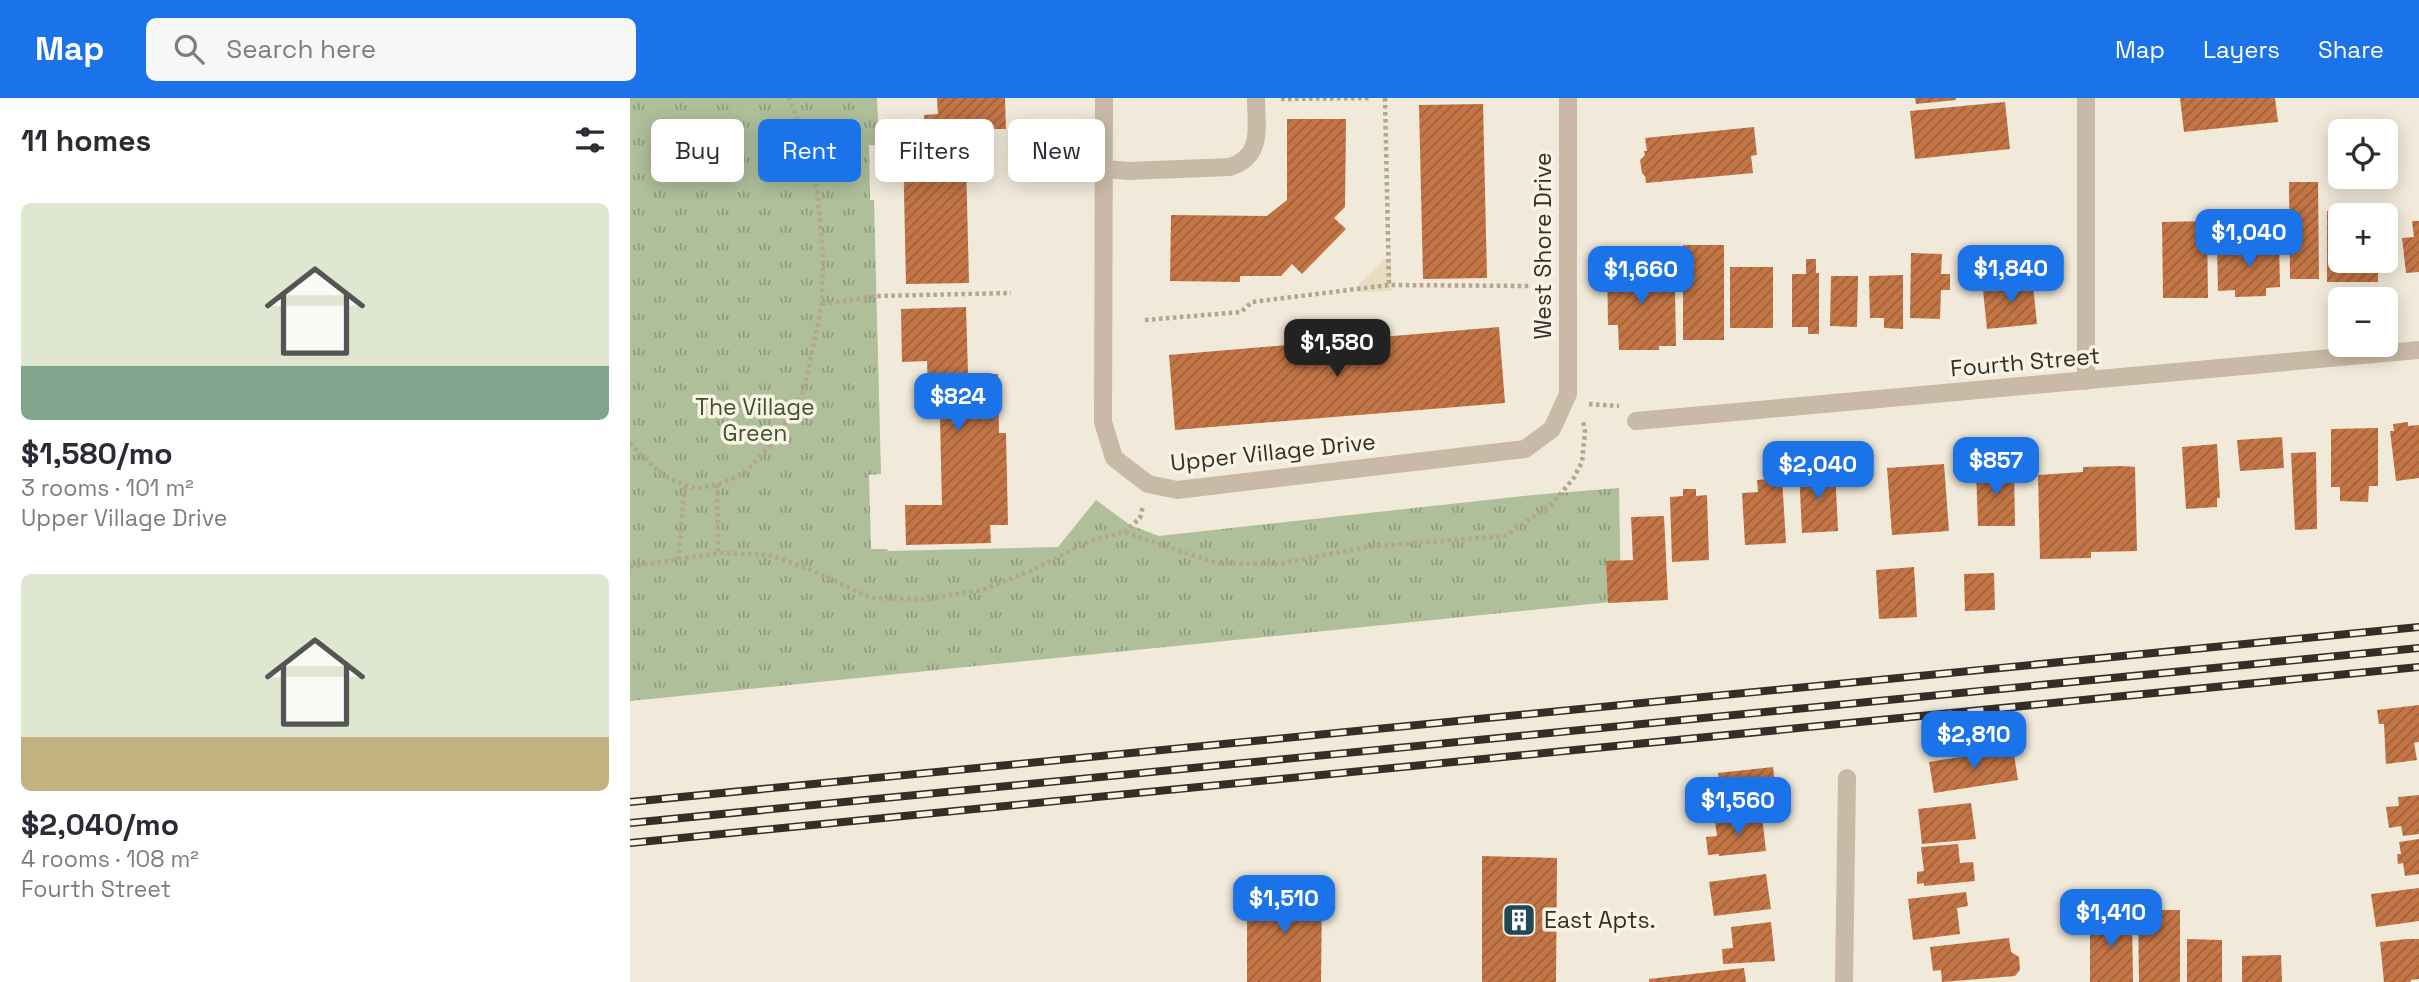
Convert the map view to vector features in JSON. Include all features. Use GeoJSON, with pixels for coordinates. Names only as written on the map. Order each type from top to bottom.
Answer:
{"type":"FeatureCollection","features":[{"type":"Feature","properties":{"kind":"street","name":"Upper Village Drive"},"geometry":{"type":"LineString","coordinates":[[1104,98],[1104,119]]}},
{"type":"Feature","properties":{"kind":"street","name":"West Shore Drive"},"geometry":{"type":"LineString","coordinates":[[1568,98],[1568,394]]}},
{"type":"Feature","properties":{"kind":"street"},"geometry":{"type":"LineString","coordinates":[[2085,381],[2086,98]]}},
{"type":"Feature","properties":{"kind":"street"},"geometry":{"type":"LineString","coordinates":[[1105,169],[1128,171],[1230,167],[1241,163],[1252,153],[1256,141],[1256,99]]}},
{"type":"Feature","properties":{"kind":"street","name":"Upper Village Drive"},"geometry":{"type":"LineString","coordinates":[[1105,182],[1103,422],[1114,458],[1148,484],[1177,490],[1525,449],[1552,429],[1568,394]]}},
{"type":"Feature","properties":{"kind":"street","name":"Fourth Street"},"geometry":{"type":"LineString","coordinates":[[1636,421],[2419,350]]}},
{"type":"Feature","properties":{"kind":"street"},"geometry":{"type":"LineString","coordinates":[[1844,982],[1847,778]]}},
{"type":"Feature","properties":{"kind":"path"},"geometry":{"type":"LineString","coordinates":[[630,443],[654,468],[672,480],[697,489],[717,485],[745,472],[775,441],[804,391],[822,304],[822,256],[817,190],[803,129],[789,98]]}},
{"type":"Feature","properties":{"kind":"path"},"geometry":{"type":"LineString","coordinates":[[1256,99],[1372,98]]}},
{"type":"Feature","properties":{"kind":"path"},"geometry":{"type":"LineString","coordinates":[[1385,98],[1389,285]]}},
{"type":"Feature","properties":{"kind":"path"},"geometry":{"type":"LineString","coordinates":[[1144,320],[1241,312],[1252,302],[1389,285],[1530,286]]}},
{"type":"Feature","properties":{"kind":"path"},"geometry":{"type":"LineString","coordinates":[[822,304],[877,296],[1011,293]]}},
{"type":"Feature","properties":{"kind":"path"},"geometry":{"type":"LineString","coordinates":[[630,567],[718,553],[771,555],[809,569],[871,598],[928,599],[982,590],[1030,571],[1090,541],[1124,533],[1216,563],[1278,564],[1367,547],[1505,536],[1551,505],[1573,480],[1582,462],[1585,432],[1582,413]]}},
{"type":"Feature","properties":{"kind":"path"},"geometry":{"type":"LineString","coordinates":[[678,560],[685,484]]}},
{"type":"Feature","properties":{"kind":"path"},"geometry":{"type":"LineString","coordinates":[[717,485],[718,553]]}},
{"type":"Feature","properties":{"kind":"green space","name":"The Village Green"},"geometry":{"type":"Polygon","coordinates":[[[630,98],[877,98],[875,145],[869,145],[870,200],[874,200],[881,474],[869,475],[871,549],[888,551],[1058,547],[1096,500],[1130,525],[1159,536],[1619,488],[1621,601],[630,701],[630,98]]]}},
{"type":"Feature","properties":{"kind":"shaded area"},"geometry":{"type":"Polygon","coordinates":[[[1384,259],[1391,259],[1392,291],[1358,292],[1357,286],[1384,259]]]}},
{"type":"Feature","properties":{"kind":"building"},"geometry":{"type":"Polygon","coordinates":[[[937,98],[1005,98],[1006,129],[994,129],[994,119],[924,119],[924,115],[938,114],[937,98]]]}},
{"type":"Feature","properties":{"kind":"building"},"geometry":{"type":"Polygon","coordinates":[[[1915,98],[1956,98],[1956,100],[1916,104],[1915,98]]]}},
{"type":"Feature","properties":{"kind":"building"},"geometry":{"type":"Polygon","coordinates":[[[2180,98],[2275,98],[2278,122],[2184,132],[2180,98]]]}},
{"type":"Feature","properties":{"kind":"building"},"geometry":{"type":"Polygon","coordinates":[[[2005,102],[2010,149],[1915,159],[1910,111],[2005,102]]]}},
{"type":"Feature","properties":{"kind":"building"},"geometry":{"type":"Polygon","coordinates":[[[1483,104],[1487,278],[1423,279],[1419,105],[1483,104]]]}},
{"type":"Feature","properties":{"kind":"building"},"geometry":{"type":"Polygon","coordinates":[[[1287,119],[1346,119],[1345,207],[1334,218],[1346,229],[1302,274],[1292,264],[1281,276],[1240,276],[1240,282],[1170,281],[1171,215],[1267,216],[1287,200],[1287,119]]]}},
{"type":"Feature","properties":{"kind":"building"},"geometry":{"type":"Polygon","coordinates":[[[1754,127],[1757,155],[1751,156],[1753,173],[1646,183],[1640,160],[1645,155],[1644,151],[1647,151],[1645,138],[1754,127]]]}},
{"type":"Feature","properties":{"kind":"building"},"geometry":{"type":"Polygon","coordinates":[[[904,182],[966,182],[969,283],[906,284],[904,182]]]}},
{"type":"Feature","properties":{"kind":"building"},"geometry":{"type":"Polygon","coordinates":[[[2289,182],[2318,182],[2319,279],[2290,279],[2289,182]]]}},
{"type":"Feature","properties":{"kind":"building"},"geometry":{"type":"Polygon","coordinates":[[[2327,211],[2328,273],[2378,273],[2378,282],[2327,282],[2327,211]]]}},
{"type":"Feature","properties":{"kind":"building"},"geometry":{"type":"Polygon","coordinates":[[[2207,221],[2208,298],[2163,298],[2162,222],[2207,221]]]}},
{"type":"Feature","properties":{"kind":"building"},"geometry":{"type":"Polygon","coordinates":[[[2412,221],[2419,221],[2419,272],[2406,273],[2402,238],[2414,237],[2412,221]]]}},
{"type":"Feature","properties":{"kind":"building"},"geometry":{"type":"Polygon","coordinates":[[[2279,242],[2280,287],[2266,288],[2266,296],[2235,297],[2235,290],[2218,291],[2217,248],[2243,248],[2243,243],[2279,242]]]}},
{"type":"Feature","properties":{"kind":"building"},"geometry":{"type":"Polygon","coordinates":[[[1683,245],[1724,245],[1724,340],[1683,340],[1683,245]]]}},
{"type":"Feature","properties":{"kind":"building"},"geometry":{"type":"Polygon","coordinates":[[[1911,253],[1942,254],[1941,274],[1950,274],[1950,290],[1941,290],[1940,319],[1910,318],[1911,253]]]}},
{"type":"Feature","properties":{"kind":"building"},"geometry":{"type":"Polygon","coordinates":[[[1806,259],[1816,259],[1816,273],[1819,273],[1819,334],[1808,334],[1808,327],[1792,327],[1792,274],[1806,274],[1806,259]]]}},
{"type":"Feature","properties":{"kind":"building"},"geometry":{"type":"Polygon","coordinates":[[[1607,262],[1661,262],[1662,291],[1675,291],[1676,346],[1659,346],[1659,350],[1619,350],[1618,325],[1608,325],[1607,262]]]}},
{"type":"Feature","properties":{"kind":"building"},"geometry":{"type":"Polygon","coordinates":[[[1730,267],[1773,267],[1773,328],[1730,328],[1730,267]]]}},
{"type":"Feature","properties":{"kind":"building"},"geometry":{"type":"Polygon","coordinates":[[[1903,275],[1903,329],[1884,328],[1884,318],[1870,318],[1869,276],[1903,275]]]}},
{"type":"Feature","properties":{"kind":"building"},"geometry":{"type":"Polygon","coordinates":[[[1831,276],[1858,276],[1857,327],[1830,326],[1831,276]]]}},
{"type":"Feature","properties":{"kind":"building"},"geometry":{"type":"Polygon","coordinates":[[[2032,276],[2037,324],[1987,329],[1983,290],[2013,287],[2012,278],[2032,276]]]}},
{"type":"Feature","properties":{"kind":"building"},"geometry":{"type":"Polygon","coordinates":[[[966,307],[968,374],[998,374],[999,433],[1006,433],[1008,525],[990,525],[991,543],[906,545],[905,505],[942,505],[940,418],[929,418],[927,361],[902,362],[901,309],[966,307]]]}},
{"type":"Feature","properties":{"kind":"building"},"geometry":{"type":"Polygon","coordinates":[[[1499,327],[1505,403],[1175,430],[1169,355],[1499,327]]]}},
{"type":"Feature","properties":{"kind":"building"},"geometry":{"type":"Polygon","coordinates":[[[2408,422],[2408,426],[2419,425],[2419,478],[2396,481],[2390,431],[2394,431],[2393,424],[2408,422]]]}},
{"type":"Feature","properties":{"kind":"building"},"geometry":{"type":"Polygon","coordinates":[[[2378,428],[2378,486],[2369,486],[2368,502],[2340,501],[2340,487],[2331,487],[2331,429],[2378,428]]]}},
{"type":"Feature","properties":{"kind":"building"},"geometry":{"type":"Polygon","coordinates":[[[2282,437],[2284,468],[2240,471],[2237,440],[2282,437]]]}},
{"type":"Feature","properties":{"kind":"building"},"geometry":{"type":"Polygon","coordinates":[[[2217,444],[2220,498],[2217,498],[2217,507],[2186,509],[2182,447],[2217,444]]]}},
{"type":"Feature","properties":{"kind":"building"},"geometry":{"type":"Polygon","coordinates":[[[2316,452],[2317,529],[2295,530],[2291,453],[2316,452]]]}},
{"type":"Feature","properties":{"kind":"building"},"geometry":{"type":"Polygon","coordinates":[[[1944,464],[1949,531],[1892,535],[1887,468],[1944,464]]]}},
{"type":"Feature","properties":{"kind":"building"},"geometry":{"type":"Polygon","coordinates":[[[2014,467],[2015,526],[1978,526],[1976,468],[2014,467]]]}},
{"type":"Feature","properties":{"kind":"building"},"geometry":{"type":"Polygon","coordinates":[[[2083,467],[2135,467],[2137,551],[2091,552],[2091,558],[2040,559],[2038,475],[2083,472],[2083,467]]]}},
{"type":"Feature","properties":{"kind":"building"},"geometry":{"type":"Polygon","coordinates":[[[1835,469],[1838,531],[1802,533],[1799,470],[1835,469]]]}},
{"type":"Feature","properties":{"kind":"building"},"geometry":{"type":"Polygon","coordinates":[[[1782,478],[1786,543],[1745,545],[1742,493],[1758,492],[1757,480],[1782,478]]]}},
{"type":"Feature","properties":{"kind":"building"},"geometry":{"type":"Polygon","coordinates":[[[1683,489],[1696,489],[1696,496],[1707,495],[1709,560],[1672,562],[1670,497],[1683,496],[1683,489]]]}},
{"type":"Feature","properties":{"kind":"building"},"geometry":{"type":"Polygon","coordinates":[[[1664,516],[1668,600],[1608,603],[1606,561],[1633,560],[1631,517],[1664,516]]]}},
{"type":"Feature","properties":{"kind":"building"},"geometry":{"type":"Polygon","coordinates":[[[1914,567],[1917,617],[1879,619],[1876,570],[1914,567]]]}},
{"type":"Feature","properties":{"kind":"building"},"geometry":{"type":"Polygon","coordinates":[[[1994,573],[1995,610],[1965,611],[1964,574],[1994,573]]]}},
{"type":"Feature","properties":{"kind":"building"},"geometry":{"type":"Polygon","coordinates":[[[2419,705],[2419,742],[2414,743],[2417,760],[2386,764],[2384,724],[2379,724],[2377,710],[2419,705]]]}},
{"type":"Feature","properties":{"kind":"building"},"geometry":{"type":"Polygon","coordinates":[[[2013,748],[2018,780],[1934,793],[1929,762],[2013,748]]]}},
{"type":"Feature","properties":{"kind":"building"},"geometry":{"type":"Polygon","coordinates":[[[1773,767],[1777,802],[1722,810],[1718,773],[1773,767]]]}},
{"type":"Feature","properties":{"kind":"building"},"geometry":{"type":"Polygon","coordinates":[[[2419,795],[2419,834],[2403,836],[2401,826],[2389,828],[2386,807],[2399,806],[2398,797],[2419,795]]]}},
{"type":"Feature","properties":{"kind":"building"},"geometry":{"type":"Polygon","coordinates":[[[1971,803],[1976,839],[1922,844],[1918,809],[1971,803]]]}},
{"type":"Feature","properties":{"kind":"building"},"geometry":{"type":"Polygon","coordinates":[[[1762,816],[1766,851],[1708,855],[1706,837],[1717,836],[1715,821],[1762,816]]]}},
{"type":"Feature","properties":{"kind":"building"},"geometry":{"type":"Polygon","coordinates":[[[2419,839],[2419,874],[2405,876],[2403,863],[2398,864],[2397,854],[2401,854],[2399,842],[2419,839]]]}},
{"type":"Feature","properties":{"kind":"building"},"geometry":{"type":"Polygon","coordinates":[[[1958,844],[1960,863],[1973,862],[1975,881],[1924,886],[1924,883],[1917,884],[1917,872],[1924,871],[1921,847],[1958,844]]]}},
{"type":"Feature","properties":{"kind":"building","name":"East Apts."},"geometry":{"type":"Polygon","coordinates":[[[1482,856],[1557,858],[1556,982],[1482,982],[1482,856]]]}},
{"type":"Feature","properties":{"kind":"building"},"geometry":{"type":"Polygon","coordinates":[[[1766,874],[1771,909],[1714,916],[1709,882],[1766,874]]]}},
{"type":"Feature","properties":{"kind":"building"},"geometry":{"type":"Polygon","coordinates":[[[1247,887],[1322,890],[1321,982],[1247,982],[1247,887]]]}},
{"type":"Feature","properties":{"kind":"building"},"geometry":{"type":"Polygon","coordinates":[[[2419,888],[2419,921],[2376,927],[2371,894],[2419,888]]]}},
{"type":"Feature","properties":{"kind":"building"},"geometry":{"type":"Polygon","coordinates":[[[1966,892],[1968,906],[1957,908],[1960,934],[1913,940],[1908,899],[1966,892]]]}},
{"type":"Feature","properties":{"kind":"building"},"geometry":{"type":"Polygon","coordinates":[[[2138,910],[2180,910],[2180,982],[2139,982],[2138,910]]]}},
{"type":"Feature","properties":{"kind":"building"},"geometry":{"type":"Polygon","coordinates":[[[2132,915],[2133,982],[2090,982],[2090,916],[2132,915]]]}},
{"type":"Feature","properties":{"kind":"building"},"geometry":{"type":"Polygon","coordinates":[[[1771,922],[1775,961],[1723,964],[1722,949],[1733,948],[1731,927],[1771,922]]]}},
{"type":"Feature","properties":{"kind":"building"},"geometry":{"type":"Polygon","coordinates":[[[2009,938],[2011,952],[2019,957],[2020,970],[2015,976],[1942,982],[1941,970],[1933,971],[1930,947],[2009,938]]]}},
{"type":"Feature","properties":{"kind":"building"},"geometry":{"type":"Polygon","coordinates":[[[2187,939],[2222,940],[2222,982],[2187,982],[2187,939]]]}},
{"type":"Feature","properties":{"kind":"building"},"geometry":{"type":"Polygon","coordinates":[[[2419,939],[2419,979],[2411,982],[2384,982],[2380,942],[2419,939]]]}},
{"type":"Feature","properties":{"kind":"building"},"geometry":{"type":"Polygon","coordinates":[[[2281,955],[2282,982],[2242,982],[2242,956],[2281,955]]]}},
{"type":"Feature","properties":{"kind":"building"},"geometry":{"type":"Polygon","coordinates":[[[1744,968],[1746,982],[1649,982],[1649,979],[1744,968]]]}},
{"type":"Feature","properties":{"kind":"railway"},"geometry":{"type":"LineString","coordinates":[[630,802],[2419,627]]}},
{"type":"Feature","properties":{"kind":"railway"},"geometry":{"type":"LineString","coordinates":[[630,823],[2419,648]]}},
{"type":"Feature","properties":{"kind":"railway"},"geometry":{"type":"LineString","coordinates":[[630,843],[2419,667]]}},
{"type":"Feature","properties":{"kind":"place","name":"East Apts."},"geometry":{"type":"Point","coordinates":[1519,920]}}]}
